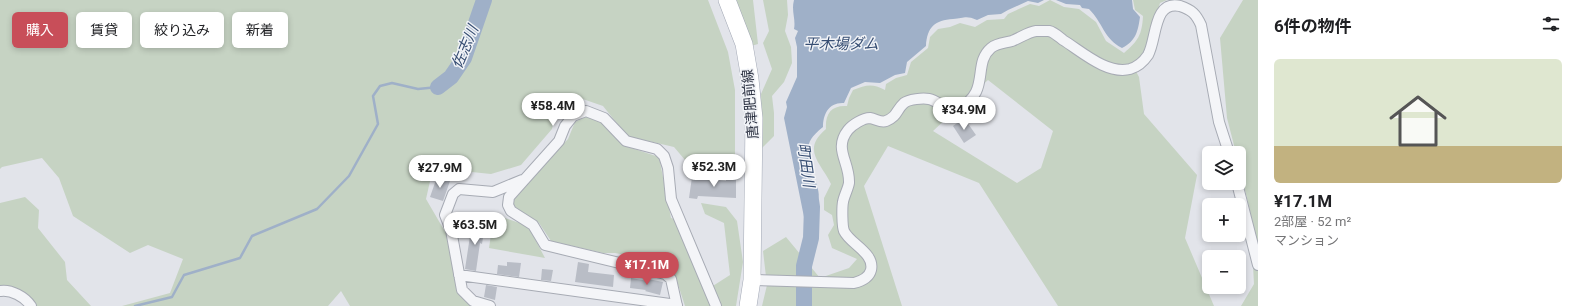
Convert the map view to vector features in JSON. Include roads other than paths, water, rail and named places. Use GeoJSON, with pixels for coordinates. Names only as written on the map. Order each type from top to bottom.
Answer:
{"type":"FeatureCollection","features":[{"type":"Feature","properties":{"kind":"main road","name":"唐津肥前線"},"geometry":{"type":"LineString","coordinates":[[727,0],[744,44],[750,79],[754,118],[759,280],[748,306]]}},
{"type":"Feature","properties":{"kind":"street"},"geometry":{"type":"LineString","coordinates":[[759,280],[854,283],[862,281],[869,275],[872,267],[866,254],[844,230],[842,204],[849,183],[846,163],[841,149],[842,141],[849,129],[861,121],[869,118],[883,122],[894,117],[904,103],[912,100],[930,99],[948,110],[955,110],[969,103],[976,93],[984,58],[990,49],[998,44],[1013,40],[1034,31],[1050,31],[1101,64],[1118,70],[1130,69],[1139,64],[1148,54],[1160,13],[1164,7],[1173,2],[1190,10],[1196,15],[1201,25],[1219,122],[1227,146]]}},
{"type":"Feature","properties":{"kind":"street"},"geometry":{"type":"LineString","coordinates":[[459,275],[677,305],[671,279],[665,274],[545,245],[533,225],[511,211],[508,205],[509,197],[559,141],[565,126],[573,116],[586,111],[604,118],[626,141],[657,149],[664,156],[668,168],[671,199],[716,306]]}},
{"type":"Feature","properties":{"kind":"street"},"geometry":{"type":"LineString","coordinates":[[490,306],[473,301],[462,290],[451,230],[445,215],[453,194],[460,190],[467,189],[493,192],[524,179]]}},
{"type":"Feature","properties":{"kind":"street"},"geometry":{"type":"LineString","coordinates":[[1239,190],[1258,265]]}},
{"type":"Feature","properties":{"kind":"street"},"geometry":{"type":"LineString","coordinates":[[0,290],[18,295],[31,306]]}},
{"type":"Feature","properties":{"kind":"water","name":"平木場ダム"},"geometry":{"type":"Polygon","coordinates":[[[794,0],[1044,0],[1038,3],[1028,1],[1001,14],[988,15],[977,20],[965,17],[941,21],[930,29],[926,46],[907,62],[905,73],[895,75],[880,83],[865,82],[851,88],[844,103],[834,104],[828,110],[824,118],[823,127],[812,138],[808,147],[812,182],[818,188],[818,197],[815,209],[806,208],[804,217],[784,118],[787,107],[786,102],[797,77],[797,47],[795,38],[798,31],[794,29],[794,0]]]}},
{"type":"Feature","properties":{"kind":"water"},"geometry":{"type":"Polygon","coordinates":[[[1056,0],[1132,0],[1133,9],[1140,17],[1136,35],[1127,45],[1122,48],[1111,40],[1089,9],[1082,8],[1080,5],[1066,4],[1056,0]]]}},
{"type":"Feature","properties":{"kind":"waterway","name":"佐志川"},"geometry":{"type":"LineString","coordinates":[[438,87],[451,77],[464,58],[484,0]]}},
{"type":"Feature","properties":{"kind":"waterway"},"geometry":{"type":"LineString","coordinates":[[135,306],[172,297],[184,275],[240,258],[252,236],[317,209],[349,176],[378,124],[373,96],[380,86],[392,83],[418,89],[438,87]]}},
{"type":"Feature","properties":{"kind":"waterway","name":"町田川"},"geometry":{"type":"LineString","coordinates":[[804,306],[804,266],[811,238],[812,207],[809,187]]}}]}
